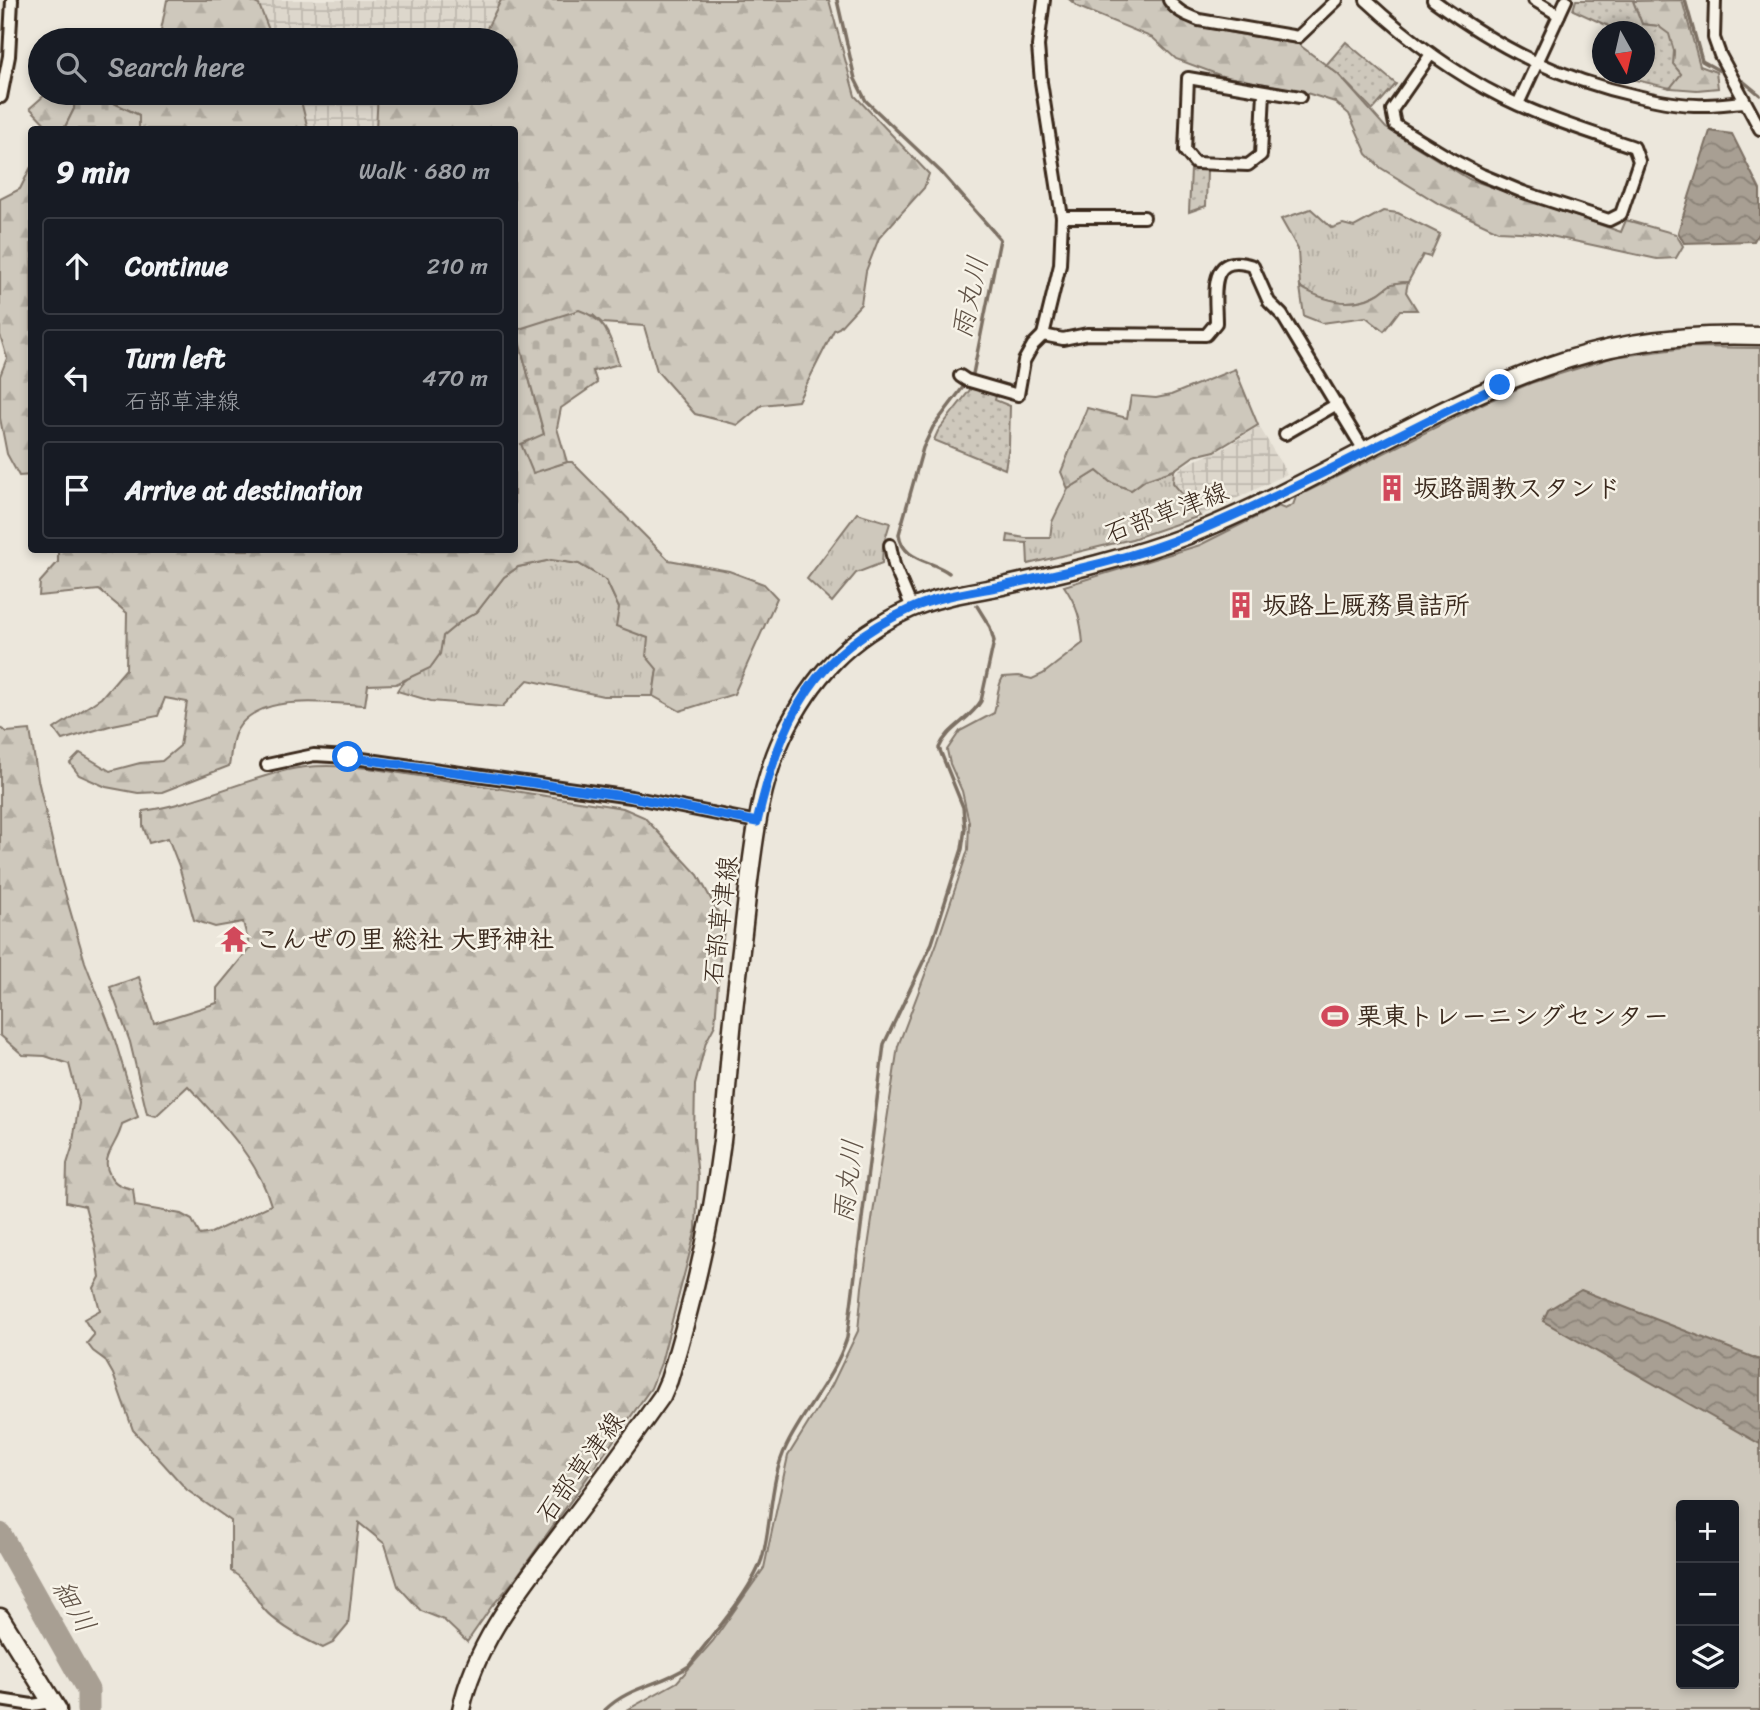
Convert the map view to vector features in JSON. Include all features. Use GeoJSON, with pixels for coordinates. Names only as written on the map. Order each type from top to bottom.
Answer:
{"type":"FeatureCollection","features":[{"type":"Feature","properties":{"kind":"main road","name":"石部草津線"},"geometry":{"type":"LineString","coordinates":[[461,1710],[471,1676],[487,1640],[528,1578],[662,1396],[669,1380],[699,1267],[715,1188],[757,822],[768,778],[782,739],[808,689],[844,650],[912,608],[1114,560],[1189,535],[1500,385],[1579,356],[1659,339],[1721,334],[1760,336]]}},
{"type":"Feature","properties":{"kind":"main road"},"geometry":{"type":"LineString","coordinates":[[0,1618],[55,1706]]}},
{"type":"Feature","properties":{"kind":"street"},"geometry":{"type":"LineString","coordinates":[[1,97],[9,56],[12,0]]}},
{"type":"Feature","properties":{"kind":"street"},"geometry":{"type":"LineString","coordinates":[[966,379],[1018,395],[1024,361],[1033,345],[1043,335],[1060,265],[1062,217],[1038,46],[1044,0]]}},
{"type":"Feature","properties":{"kind":"street"},"geometry":{"type":"LineString","coordinates":[[1169,0],[1173,7],[1183,14],[1199,20],[1298,37],[1337,0]]}},
{"type":"Feature","properties":{"kind":"street"},"geometry":{"type":"LineString","coordinates":[[1366,0],[1431,54],[1465,78],[1544,116],[1634,147],[1639,161],[1621,214],[1609,220],[1522,192],[1452,160],[1395,125],[1392,110],[1431,54]]}},
{"type":"Feature","properties":{"kind":"street"},"geometry":{"type":"LineString","coordinates":[[1433,0],[1490,40],[1568,77],[1654,100],[1703,106],[1744,102]]}},
{"type":"Feature","properties":{"kind":"street"},"geometry":{"type":"LineString","coordinates":[[1534,0],[1559,15]]}},
{"type":"Feature","properties":{"kind":"street"},"geometry":{"type":"LineString","coordinates":[[1518,104],[1566,0]]}},
{"type":"Feature","properties":{"kind":"street"},"geometry":{"type":"LineString","coordinates":[[1715,0],[1714,38],[1720,55],[1760,130]]}},
{"type":"Feature","properties":{"kind":"street"},"geometry":{"type":"LineString","coordinates":[[1264,92],[1261,155],[1248,165],[1195,163],[1185,151],[1188,78],[1300,97]]}},
{"type":"Feature","properties":{"kind":"street"},"geometry":{"type":"LineString","coordinates":[[1062,217],[1144,217]]}},
{"type":"Feature","properties":{"kind":"street"},"geometry":{"type":"LineString","coordinates":[[1043,335],[1063,339],[1087,334],[1206,335],[1216,323],[1215,279],[1225,266],[1238,261],[1253,266],[1269,302],[1282,315],[1365,452]]}},
{"type":"Feature","properties":{"kind":"street"},"geometry":{"type":"LineString","coordinates":[[1285,434],[1336,404]]}},
{"type":"Feature","properties":{"kind":"street"},"geometry":{"type":"LineString","coordinates":[[890,545],[894,565],[912,608]]}},
{"type":"Feature","properties":{"kind":"street"},"geometry":{"type":"LineString","coordinates":[[267,765],[314,755],[348,757],[631,797],[757,822]]}},
{"type":"Feature","properties":{"kind":"street"},"geometry":{"type":"LineString","coordinates":[[0,1700],[55,1706]]}},
{"type":"Feature","properties":{"kind":"shaded area"},"geometry":{"type":"Polygon","coordinates":[[[260,0],[501,0],[487,28],[268,28],[259,5],[260,0]]]}},
{"type":"Feature","properties":{"kind":"shaded area"},"geometry":{"type":"Polygon","coordinates":[[[302,105],[377,105],[376,126],[307,126],[302,105]]]}},
{"type":"Feature","properties":{"kind":"shaded area"},"geometry":{"type":"Polygon","coordinates":[[[1259,426],[1287,474],[1200,516],[1173,483],[1175,473],[1186,464],[1223,449],[1259,426]]]}},
{"type":"Feature","properties":{"kind":"green space"},"geometry":{"type":"Polygon","coordinates":[[[167,0],[249,0],[259,5],[268,28],[161,28],[167,0]]]}},
{"type":"Feature","properties":{"kind":"green space"},"geometry":{"type":"Polygon","coordinates":[[[501,0],[829,0],[855,96],[929,174],[924,188],[879,238],[866,271],[861,304],[834,330],[798,401],[762,405],[738,425],[695,414],[657,371],[644,326],[602,323],[593,315],[518,330],[518,126],[376,126],[377,105],[518,105],[518,28],[487,28],[501,0]]]}},
{"type":"Feature","properties":{"kind":"green space"},"geometry":{"type":"Polygon","coordinates":[[[1070,0],[1163,0],[1170,12],[1183,21],[1227,32],[1298,44],[1338,74],[1386,128],[1469,179],[1621,232],[1626,220],[1676,234],[1683,246],[1676,258],[1657,259],[1537,233],[1498,231],[1436,202],[1381,168],[1367,154],[1349,114],[1335,102],[1297,90],[1222,76],[1176,59],[1153,38],[1078,7],[1070,0]]]}},
{"type":"Feature","properties":{"kind":"green space"},"geometry":{"type":"Polygon","coordinates":[[[1576,0],[1635,0],[1633,1],[1641,21],[1597,21],[1573,10],[1576,0]]]}},
{"type":"Feature","properties":{"kind":"green space"},"geometry":{"type":"Polygon","coordinates":[[[1682,0],[1700,66],[1716,72],[1718,88],[1670,88],[1681,74],[1673,64],[1674,51],[1658,26],[1655,26],[1655,21],[1641,21],[1633,1],[1682,0]]]}},
{"type":"Feature","properties":{"kind":"green space"},"geometry":{"type":"Polygon","coordinates":[[[1655,26],[1669,34],[1674,51],[1673,64],[1681,74],[1670,88],[1653,84],[1655,84],[1655,26]]]}},
{"type":"Feature","properties":{"kind":"green space"},"geometry":{"type":"Polygon","coordinates":[[[1346,42],[1396,84],[1373,110],[1326,65],[1346,42]]]}},
{"type":"Feature","properties":{"kind":"green space"},"geometry":{"type":"Polygon","coordinates":[[[33,105],[74,105],[66,126],[47,126],[30,108],[33,105]]]}},
{"type":"Feature","properties":{"kind":"green space"},"geometry":{"type":"Polygon","coordinates":[[[74,105],[118,105],[139,115],[139,126],[66,126],[74,105]]]}},
{"type":"Feature","properties":{"kind":"green space"},"geometry":{"type":"Polygon","coordinates":[[[118,105],[302,105],[307,126],[139,126],[139,115],[118,105]]]}},
{"type":"Feature","properties":{"kind":"green space"},"geometry":{"type":"Polygon","coordinates":[[[1191,169],[1207,170],[1206,206],[1189,212],[1191,169]]]}},
{"type":"Feature","properties":{"kind":"green space"},"geometry":{"type":"Polygon","coordinates":[[[28,173],[28,475],[19,476],[7,454],[0,418],[0,376],[7,358],[0,335],[0,199],[20,189],[28,173]]]}},
{"type":"Feature","properties":{"kind":"green space"},"geometry":{"type":"Polygon","coordinates":[[[1311,209],[1332,228],[1343,224],[1354,227],[1383,211],[1398,213],[1440,234],[1430,257],[1423,255],[1408,282],[1391,285],[1365,300],[1336,301],[1317,296],[1300,287],[1298,249],[1281,219],[1311,209]]]}},
{"type":"Feature","properties":{"kind":"green space"},"geometry":{"type":"Polygon","coordinates":[[[1408,282],[1406,292],[1417,310],[1400,310],[1384,331],[1366,317],[1322,323],[1304,316],[1300,287],[1326,299],[1345,302],[1365,300],[1391,285],[1408,282]]]}},
{"type":"Feature","properties":{"kind":"green space"},"geometry":{"type":"Polygon","coordinates":[[[579,310],[596,319],[607,331],[619,364],[593,371],[597,383],[561,408],[557,428],[567,462],[533,473],[521,444],[544,434],[518,329],[579,310]]]}},
{"type":"Feature","properties":{"kind":"green space"},"geometry":{"type":"Polygon","coordinates":[[[518,337],[544,434],[533,472],[572,462],[669,560],[729,571],[764,584],[777,598],[734,694],[680,711],[653,696],[657,669],[646,656],[648,638],[616,626],[619,608],[606,580],[579,564],[551,560],[518,567],[504,577],[477,612],[443,636],[440,654],[430,668],[396,684],[368,685],[365,705],[293,703],[274,705],[258,711],[244,720],[235,734],[229,766],[162,792],[138,793],[106,787],[79,775],[70,763],[80,753],[110,771],[140,763],[162,761],[180,746],[187,702],[165,698],[158,716],[113,725],[62,740],[54,729],[101,698],[126,669],[127,613],[99,590],[39,596],[40,582],[58,562],[58,553],[518,553],[518,337]]]}},
{"type":"Feature","properties":{"kind":"green space","name":"栗東トレーニングセンター"},"geometry":{"type":"Polygon","coordinates":[[[1693,347],[1760,348],[1760,1710],[627,1710],[677,1682],[713,1641],[764,1568],[788,1456],[832,1385],[858,1331],[862,1287],[898,1046],[968,850],[969,822],[962,791],[947,750],[960,731],[994,713],[1003,677],[1032,679],[1043,674],[1083,643],[1078,613],[1064,586],[1200,545],[1278,506],[1285,509],[1293,505],[1296,497],[1486,402],[1531,383],[1614,357],[1693,347]]]}},
{"type":"Feature","properties":{"kind":"green space"},"geometry":{"type":"Polygon","coordinates":[[[1235,369],[1258,425],[1215,451],[1194,456],[1174,470],[1145,480],[1131,490],[1110,482],[1097,471],[1068,489],[1061,472],[1087,408],[1127,418],[1131,396],[1156,398],[1171,395],[1235,369]]]}},
{"type":"Feature","properties":{"kind":"green space"},"geometry":{"type":"Polygon","coordinates":[[[973,386],[996,396],[995,400],[1010,406],[1009,446],[1005,469],[934,440],[973,386]]]}},
{"type":"Feature","properties":{"kind":"green space"},"geometry":{"type":"Polygon","coordinates":[[[1174,470],[1173,483],[1200,516],[1132,539],[1028,564],[1027,543],[1007,542],[1008,535],[1050,538],[1052,522],[1068,489],[1097,471],[1110,482],[1131,490],[1145,480],[1174,470]]]}},
{"type":"Feature","properties":{"kind":"green space"},"geometry":{"type":"Polygon","coordinates":[[[857,513],[890,523],[883,546],[882,563],[856,573],[832,602],[807,579],[857,513]]]}},
{"type":"Feature","properties":{"kind":"green space"},"geometry":{"type":"Polygon","coordinates":[[[551,560],[579,564],[606,580],[619,608],[648,638],[657,669],[653,696],[603,696],[528,680],[502,707],[431,701],[397,691],[410,677],[435,661],[443,636],[477,612],[504,577],[518,567],[551,560]]]}},
{"type":"Feature","properties":{"kind":"green space"},"geometry":{"type":"Polygon","coordinates":[[[0,728],[7,732],[30,730],[38,780],[61,879],[85,962],[114,1037],[138,1117],[122,1124],[108,1156],[107,1168],[117,1183],[133,1189],[135,1206],[181,1214],[192,1220],[200,1235],[211,1233],[271,1205],[265,1188],[237,1141],[188,1086],[156,1116],[147,1114],[130,1042],[110,987],[139,977],[154,1023],[217,1003],[217,988],[250,948],[243,922],[215,927],[194,920],[168,838],[149,843],[143,826],[143,811],[180,803],[287,770],[327,766],[368,768],[623,808],[644,817],[698,875],[725,925],[715,1025],[706,1042],[695,1085],[694,1138],[698,1177],[696,1229],[661,1363],[651,1388],[467,1642],[444,1620],[421,1611],[398,1586],[385,1544],[359,1523],[348,1625],[333,1643],[323,1648],[275,1620],[245,1583],[231,1571],[231,1521],[187,1490],[133,1430],[113,1374],[105,1360],[87,1343],[94,1335],[84,1319],[100,1310],[94,1288],[100,1277],[85,1206],[66,1202],[67,1164],[79,1103],[69,1064],[45,1056],[23,1055],[0,1035],[0,728]]]}},
{"type":"Feature","properties":{"kind":"water"},"geometry":{"type":"Polygon","coordinates":[[[1710,131],[1732,134],[1760,190],[1760,230],[1754,241],[1684,243],[1678,232],[1710,131]]]}},
{"type":"Feature","properties":{"kind":"water"},"geometry":{"type":"Polygon","coordinates":[[[1581,1290],[1760,1360],[1760,1444],[1543,1321],[1548,1310],[1581,1290]]]}},
{"type":"Feature","properties":{"kind":"waterway","name":"雨丸川"},"geometry":{"type":"LineString","coordinates":[[837,0],[855,79],[866,101],[941,172],[1000,239],[973,374],[933,427],[923,448],[899,534],[901,543],[912,555],[949,573]]}},
{"type":"Feature","properties":{"kind":"waterway"},"geometry":{"type":"LineString","coordinates":[[1685,0],[1702,61],[1720,71]]}},
{"type":"Feature","properties":{"kind":"waterway"},"geometry":{"type":"LineString","coordinates":[[1743,81],[1760,95]]}},
{"type":"Feature","properties":{"kind":"waterway","name":"雨丸川"},"geometry":{"type":"LineString","coordinates":[[605,1710],[624,1696],[689,1666],[751,1582],[763,1555],[781,1458],[794,1431],[827,1380],[847,1338],[884,1044],[932,943],[962,849],[965,828],[963,807],[939,748],[948,734],[981,701],[994,641],[990,627],[977,606]]}},
{"type":"Feature","properties":{"kind":"waterway","name":"細川"},"geometry":{"type":"LineString","coordinates":[[0,1534],[88,1690],[88,1710]]}},
{"type":"Feature","properties":{"kind":"place","name":"坂路調教スタンド"},"geometry":{"type":"Point","coordinates":[1392,488]}},
{"type":"Feature","properties":{"kind":"place","name":"坂路上厩務員詰所"},"geometry":{"type":"Point","coordinates":[1241,605]}},
{"type":"Feature","properties":{"kind":"place","name":"こんぜの里 総社 大野神社"},"geometry":{"type":"Point","coordinates":[234,939]}},
{"type":"Feature","properties":{"kind":"place","name":"栗東トレーニングセンター"},"geometry":{"type":"Point","coordinates":[1335,1016]}},
{"type":"Feature","properties":{"kind":"route"},"geometry":{"type":"LineString","coordinates":[[348,757],[631,797],[757,822],[768,778],[782,739],[808,689],[844,650],[858,639],[912,608],[1114,560],[1189,535],[1500,385]]}}]}
